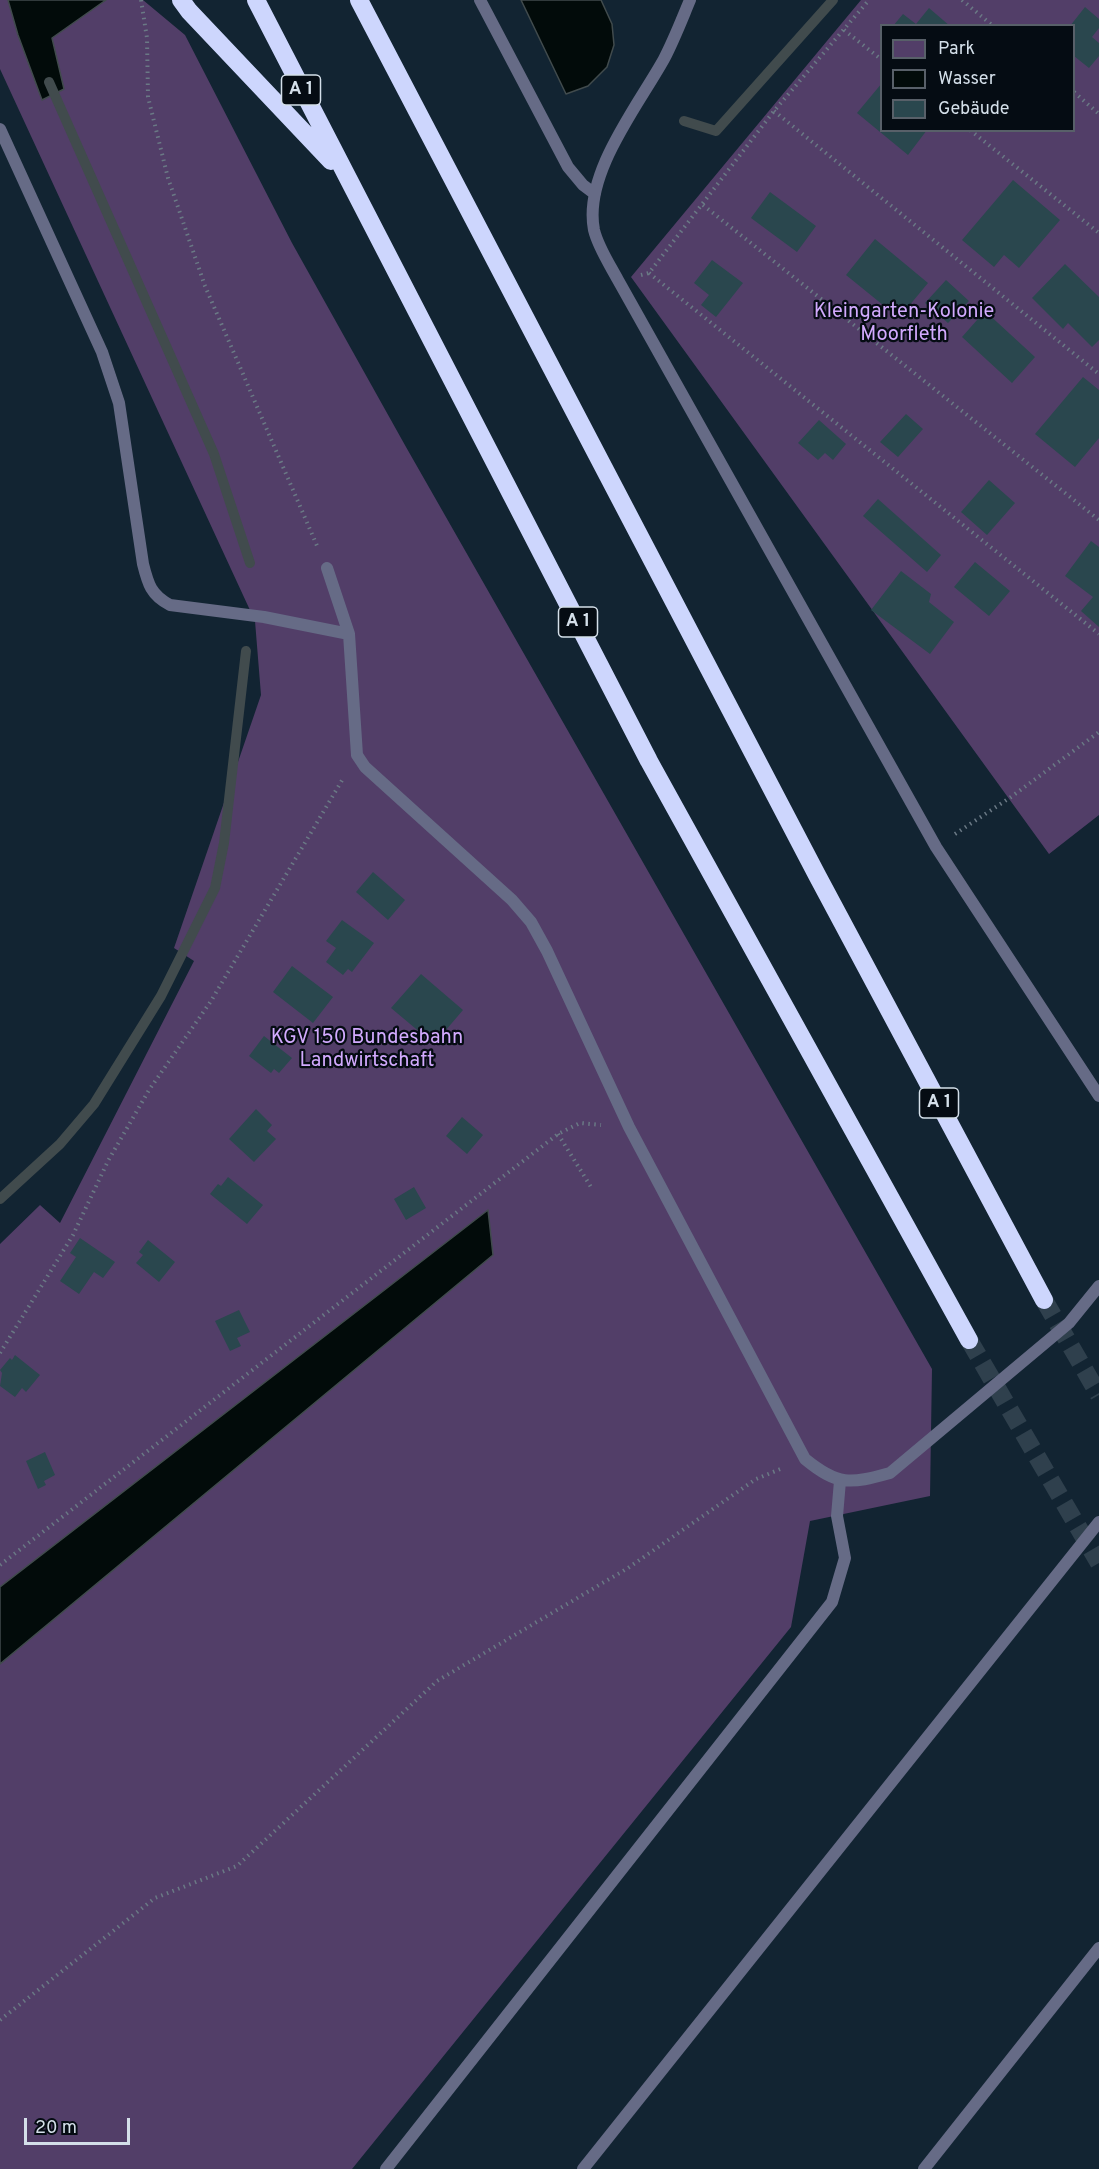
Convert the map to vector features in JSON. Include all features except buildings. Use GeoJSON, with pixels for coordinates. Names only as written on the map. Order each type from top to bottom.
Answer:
{"type":"FeatureCollection","features":[{"type":"Feature","properties":{"kind":"highway"},"geometry":{"type":"LineString","coordinates":[[181,0],[348,179]]}},
{"type":"Feature","properties":{"kind":"highway","name":"A 1"},"geometry":{"type":"LineString","coordinates":[[256,0],[649,761],[969,1340]]}},
{"type":"Feature","properties":{"kind":"highway","name":"A 1"},"geometry":{"type":"LineString","coordinates":[[359,0],[818,877],[1044,1300]]}},
{"type":"Feature","properties":{"kind":"lane"},"geometry":{"type":"LineString","coordinates":[[480,0],[568,168],[583,185],[595,194]]}},
{"type":"Feature","properties":{"kind":"lane"},"geometry":{"type":"LineString","coordinates":[[690,0],[666,56],[614,146],[595,194],[594,230],[603,251],[936,847],[1099,1096]]}},
{"type":"Feature","properties":{"kind":"lane"},"geometry":{"type":"LineString","coordinates":[[0,129],[102,352],[119,403],[142,564],[157,598],[170,605],[264,616],[349,634]]}},
{"type":"Feature","properties":{"kind":"lane"},"geometry":{"type":"LineString","coordinates":[[327,568],[349,634],[357,755],[365,767],[513,900],[531,922],[547,951],[629,1127],[805,1459],[823,1474],[840,1481],[863,1481],[890,1473],[1069,1323],[1099,1286]]}},
{"type":"Feature","properties":{"kind":"lane"},"geometry":{"type":"LineString","coordinates":[[386,2169],[832,1602],[845,1558],[837,1516],[840,1481]]}},
{"type":"Feature","properties":{"kind":"lane"},"geometry":{"type":"LineString","coordinates":[[583,2169],[1099,1522]]}},
{"type":"Feature","properties":{"kind":"lane"},"geometry":{"type":"LineString","coordinates":[[924,2169],[1099,1948]]}},
{"type":"Feature","properties":{"kind":"path"},"geometry":{"type":"LineString","coordinates":[[141,0],[147,38],[148,97],[168,178],[205,286],[327,568]]}},
{"type":"Feature","properties":{"kind":"path"},"geometry":{"type":"LineString","coordinates":[[869,0],[774,111],[649,273],[1099,634]]}},
{"type":"Feature","properties":{"kind":"path"},"geometry":{"type":"LineString","coordinates":[[962,0],[991,24]]}},
{"type":"Feature","properties":{"kind":"path"},"geometry":{"type":"LineString","coordinates":[[844,30],[880,58]]}},
{"type":"Feature","properties":{"kind":"path"},"geometry":{"type":"LineString","coordinates":[[1075,94],[1099,114]]}},
{"type":"Feature","properties":{"kind":"path"},"geometry":{"type":"LineString","coordinates":[[774,111],[1099,375]]}},
{"type":"Feature","properties":{"kind":"path"},"geometry":{"type":"LineString","coordinates":[[973,132],[1099,233]]}},
{"type":"Feature","properties":{"kind":"path"},"geometry":{"type":"LineString","coordinates":[[703,205],[1099,520]]}},
{"type":"Feature","properties":{"kind":"path"},"geometry":{"type":"LineString","coordinates":[[936,847],[1011,797],[1099,732]]}},
{"type":"Feature","properties":{"kind":"path"},"geometry":{"type":"LineString","coordinates":[[0,1353],[73,1235],[108,1161],[149,1090],[211,1001],[357,755]]}},
{"type":"Feature","properties":{"kind":"path"},"geometry":{"type":"LineString","coordinates":[[0,1565],[558,1134],[580,1123],[629,1127]]}},
{"type":"Feature","properties":{"kind":"path"},"geometry":{"type":"LineString","coordinates":[[558,1134],[591,1186]]}},
{"type":"Feature","properties":{"kind":"path"},"geometry":{"type":"LineString","coordinates":[[0,2020],[155,1898],[237,1866],[437,1681],[628,1568],[756,1479],[805,1459]]}},
{"type":"Feature","properties":{"kind":"green space","name":"KGV 150 Bundesbahn Landwirtschaft"},"geometry":{"type":"Polygon","coordinates":[[[0,0],[143,0],[185,35],[292,243],[406,447],[932,1369],[930,1496],[810,1521],[791,1627],[352,2169],[0,2169],[0,1244],[40,1205],[60,1223],[194,961],[174,948],[261,695],[255,621],[0,69],[0,0]]]}},
{"type":"Feature","properties":{"kind":"green space","name":"Kleingarten-Kolonie Moorfleth"},"geometry":{"type":"Polygon","coordinates":[[[861,0],[1099,0],[1099,815],[1049,854],[631,277],[861,0]]]}},
{"type":"Feature","properties":{"kind":"water"},"geometry":{"type":"Polygon","coordinates":[[[8,0],[106,0],[52,38],[64,89],[42,100],[18,35],[8,0]]]}},
{"type":"Feature","properties":{"kind":"water"},"geometry":{"type":"Polygon","coordinates":[[[521,0],[601,0],[612,24],[614,45],[607,67],[588,86],[566,94],[521,0]]]}},
{"type":"Feature","properties":{"kind":"water"},"geometry":{"type":"Polygon","coordinates":[[[488,1210],[493,1255],[0,1664],[0,1587],[488,1210]]]}},
{"type":"Feature","properties":{"kind":"waterway"},"geometry":{"type":"LineString","coordinates":[[684,121],[716,131],[833,0]]}},
{"type":"Feature","properties":{"kind":"waterway"},"geometry":{"type":"LineString","coordinates":[[49,82],[214,454],[250,563]]}},
{"type":"Feature","properties":{"kind":"waterway"},"geometry":{"type":"LineString","coordinates":[[0,1199],[60,1144],[94,1104],[161,996],[215,888],[224,843],[246,651]]}},
{"type":"Feature","properties":{"kind":"tunnel"},"geometry":{"type":"LineString","coordinates":[[1044,1300],[1099,1395]]}},
{"type":"Feature","properties":{"kind":"tunnel"},"geometry":{"type":"LineString","coordinates":[[969,1340],[1099,1563]]}}]}
